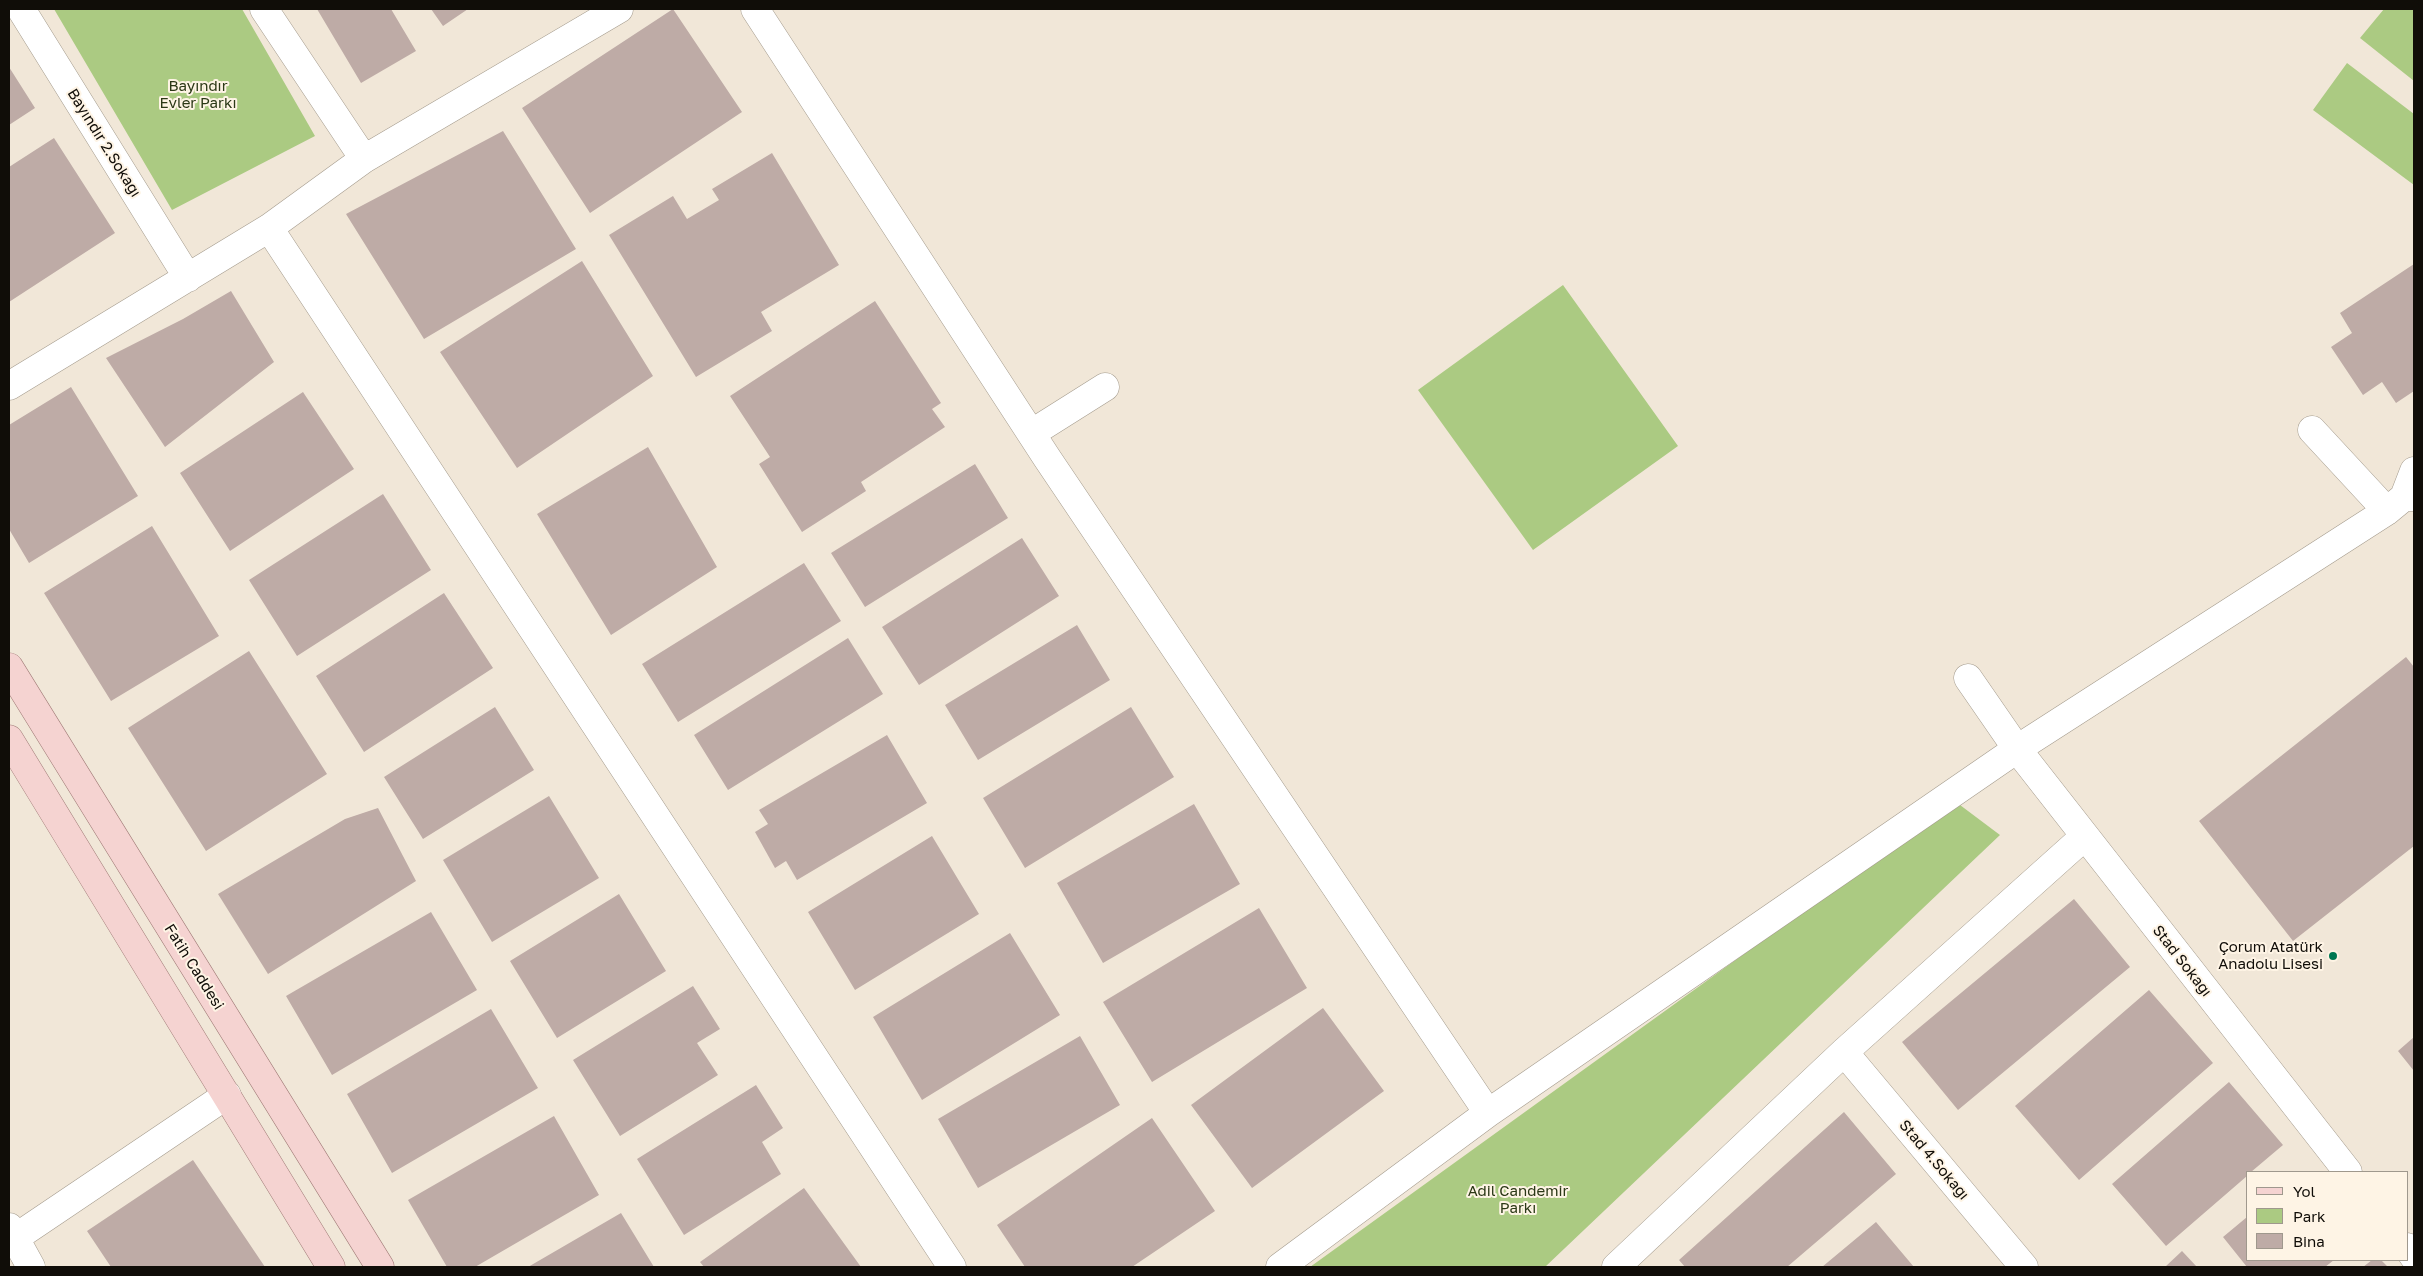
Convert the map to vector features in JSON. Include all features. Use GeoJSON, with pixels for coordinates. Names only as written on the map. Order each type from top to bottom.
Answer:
{"type":"FeatureCollection","features":[{"type":"Feature","properties":{"kind":"main road","name":"Fatih Caddesi"},"geometry":{"type":"LineString","coordinates":[[9,667],[380,1267]]}},
{"type":"Feature","properties":{"kind":"main road"},"geometry":{"type":"LineString","coordinates":[[9,739],[331,1267]]}},
{"type":"Feature","properties":{"kind":"street","name":"Bayındır 2.Sokağı"},"geometry":{"type":"LineString","coordinates":[[21,9],[188,278]]}},
{"type":"Feature","properties":{"kind":"street"},"geometry":{"type":"LineString","coordinates":[[264,9],[364,159]]}},
{"type":"Feature","properties":{"kind":"street"},"geometry":{"type":"LineString","coordinates":[[9,386],[269,228],[364,159],[619,9]]}},
{"type":"Feature","properties":{"kind":"street"},"geometry":{"type":"LineString","coordinates":[[755,9],[1032,433],[1488,1113]]}},
{"type":"Feature","properties":{"kind":"street"},"geometry":{"type":"LineString","coordinates":[[269,228],[952,1267]]}},
{"type":"Feature","properties":{"kind":"street"},"geometry":{"type":"LineString","coordinates":[[1032,433],[1105,387]]}},
{"type":"Feature","properties":{"kind":"street"},"geometry":{"type":"LineString","coordinates":[[2312,430],[2402,501]]}},
{"type":"Feature","properties":{"kind":"street"},"geometry":{"type":"LineString","coordinates":[[1280,1267],[1488,1113],[2017,749],[2402,501],[2414,471]]}},
{"type":"Feature","properties":{"kind":"street","name":"Stad Sokağı"},"geometry":{"type":"LineString","coordinates":[[1968,678],[2017,749],[2347,1171]]}},
{"type":"Feature","properties":{"kind":"street"},"geometry":{"type":"LineString","coordinates":[[1616,1267],[1844,1052],[2084,836]]}},
{"type":"Feature","properties":{"kind":"street","name":"Stad 4.Sokağı"},"geometry":{"type":"LineString","coordinates":[[1844,1052],[2024,1267]]}},
{"type":"Feature","properties":{"kind":"street"},"geometry":{"type":"LineString","coordinates":[[32,1267],[11,1235],[227,1094]]}},
{"type":"Feature","properties":{"kind":"green space","name":"Bayındır Evler Parkı"},"geometry":{"type":"Polygon","coordinates":[[[54,9],[242,9],[315,136],[172,210],[54,9]]]}},
{"type":"Feature","properties":{"kind":"green space"},"geometry":{"type":"Polygon","coordinates":[[[2384,9],[2414,9],[2414,81],[2360,38],[2384,9]]]}},
{"type":"Feature","properties":{"kind":"green space"},"geometry":{"type":"Polygon","coordinates":[[[2347,63],[2414,114],[2414,185],[2313,110],[2347,63]]]}},
{"type":"Feature","properties":{"kind":"green space"},"geometry":{"type":"Polygon","coordinates":[[[1563,285],[1678,446],[1533,550],[1418,390],[1563,285]]]}},
{"type":"Feature","properties":{"kind":"green space","name":"Adil Candemir Parkı"},"geometry":{"type":"Polygon","coordinates":[[[1960,805],[2000,835],[1545,1267],[1310,1267],[1859,871],[1960,805]]]}},
{"type":"Feature","properties":{"kind":"building"},"geometry":{"type":"Polygon","coordinates":[[[317,9],[391,9],[416,51],[361,83],[317,9]]]}},
{"type":"Feature","properties":{"kind":"building"},"geometry":{"type":"Polygon","coordinates":[[[431,9],[468,9],[443,26],[431,9]]]}},
{"type":"Feature","properties":{"kind":"building"},"geometry":{"type":"Polygon","coordinates":[[[673,9],[742,112],[590,213],[522,108],[673,9]]]}},
{"type":"Feature","properties":{"kind":"building"},"geometry":{"type":"Polygon","coordinates":[[[9,67],[35,108],[9,125],[9,67]]]}},
{"type":"Feature","properties":{"kind":"building"},"geometry":{"type":"Polygon","coordinates":[[[503,131],[576,249],[424,339],[346,214],[503,131]]]}},
{"type":"Feature","properties":{"kind":"building"},"geometry":{"type":"Polygon","coordinates":[[[54,138],[115,233],[9,302],[9,167],[54,138]]]}},
{"type":"Feature","properties":{"kind":"building"},"geometry":{"type":"Polygon","coordinates":[[[772,153],[839,265],[761,312],[772,331],[696,377],[609,235],[673,196],[687,219],[719,200],[712,189],[772,153]]]}},
{"type":"Feature","properties":{"kind":"building"},"geometry":{"type":"Polygon","coordinates":[[[582,261],[653,376],[517,468],[440,352],[582,261]]]}},
{"type":"Feature","properties":{"kind":"building"},"geometry":{"type":"Polygon","coordinates":[[[2414,264],[2414,391],[2396,403],[2382,382],[2363,395],[2331,347],[2352,333],[2340,313],[2414,264]]]}},
{"type":"Feature","properties":{"kind":"building"},"geometry":{"type":"Polygon","coordinates":[[[231,291],[274,362],[165,447],[106,358],[183,319],[231,291]]]}},
{"type":"Feature","properties":{"kind":"building"},"geometry":{"type":"Polygon","coordinates":[[[875,301],[941,403],[932,409],[945,427],[861,482],[866,491],[802,532],[759,464],[770,457],[730,396],[875,301]]]}},
{"type":"Feature","properties":{"kind":"building"},"geometry":{"type":"Polygon","coordinates":[[[71,387],[138,496],[29,563],[9,529],[9,425],[71,387]]]}},
{"type":"Feature","properties":{"kind":"building"},"geometry":{"type":"Polygon","coordinates":[[[303,392],[354,469],[230,551],[180,473],[303,392]]]}},
{"type":"Feature","properties":{"kind":"building"},"geometry":{"type":"Polygon","coordinates":[[[648,447],[717,567],[611,635],[537,514],[648,447]]]}},
{"type":"Feature","properties":{"kind":"building"},"geometry":{"type":"Polygon","coordinates":[[[975,464],[1008,518],[865,607],[831,553],[975,464]]]}},
{"type":"Feature","properties":{"kind":"building"},"geometry":{"type":"Polygon","coordinates":[[[383,494],[431,570],[297,656],[249,580],[383,494]]]}},
{"type":"Feature","properties":{"kind":"building"},"geometry":{"type":"Polygon","coordinates":[[[152,526],[219,636],[111,701],[44,593],[152,526]]]}},
{"type":"Feature","properties":{"kind":"building"},"geometry":{"type":"Polygon","coordinates":[[[1022,538],[1059,596],[919,685],[882,627],[1022,538]]]}},
{"type":"Feature","properties":{"kind":"building"},"geometry":{"type":"Polygon","coordinates":[[[804,563],[841,621],[678,722],[642,664],[804,563]]]}},
{"type":"Feature","properties":{"kind":"building"},"geometry":{"type":"Polygon","coordinates":[[[444,593],[493,668],[364,752],[316,676],[444,593]]]}},
{"type":"Feature","properties":{"kind":"building"},"geometry":{"type":"Polygon","coordinates":[[[1077,625],[1110,680],[978,760],[945,705],[1077,625]]]}},
{"type":"Feature","properties":{"kind":"building"},"geometry":{"type":"Polygon","coordinates":[[[848,638],[883,694],[728,790],[694,735],[848,638]]]}},
{"type":"Feature","properties":{"kind":"building"},"geometry":{"type":"Polygon","coordinates":[[[249,651],[327,774],[206,851],[128,728],[249,651]]]}},
{"type":"Feature","properties":{"kind":"building"},"geometry":{"type":"Polygon","coordinates":[[[2406,657],[2414,667],[2414,846],[2293,941],[2199,821],[2406,657]]]}},
{"type":"Feature","properties":{"kind":"building"},"geometry":{"type":"Polygon","coordinates":[[[495,707],[534,770],[423,839],[384,777],[495,707]]]}},
{"type":"Feature","properties":{"kind":"building"},"geometry":{"type":"Polygon","coordinates":[[[1131,707],[1174,777],[1025,868],[983,798],[1131,707]]]}},
{"type":"Feature","properties":{"kind":"building"},"geometry":{"type":"Polygon","coordinates":[[[887,735],[927,803],[797,880],[786,861],[775,868],[755,832],[768,824],[759,810],[887,735]]]}},
{"type":"Feature","properties":{"kind":"building"},"geometry":{"type":"Polygon","coordinates":[[[549,796],[599,878],[492,942],[443,860],[549,796]]]}},
{"type":"Feature","properties":{"kind":"building"},"geometry":{"type":"Polygon","coordinates":[[[1194,804],[1240,884],[1103,963],[1057,883],[1194,804]]]}},
{"type":"Feature","properties":{"kind":"building"},"geometry":{"type":"Polygon","coordinates":[[[378,808],[416,881],[268,974],[218,894],[345,819],[378,808]]]}},
{"type":"Feature","properties":{"kind":"building"},"geometry":{"type":"Polygon","coordinates":[[[932,836],[979,914],[855,990],[808,912],[932,836]]]}},
{"type":"Feature","properties":{"kind":"building"},"geometry":{"type":"Polygon","coordinates":[[[619,894],[666,971],[557,1038],[510,961],[619,894]]]}},
{"type":"Feature","properties":{"kind":"building"},"geometry":{"type":"Polygon","coordinates":[[[2074,899],[2130,967],[1958,1110],[1902,1042],[2074,899]]]}},
{"type":"Feature","properties":{"kind":"building"},"geometry":{"type":"Polygon","coordinates":[[[1259,908],[1307,988],[1152,1082],[1103,1002],[1259,908]]]}},
{"type":"Feature","properties":{"kind":"building"},"geometry":{"type":"Polygon","coordinates":[[[431,912],[477,990],[332,1075],[286,996],[431,912]]]}},
{"type":"Feature","properties":{"kind":"building"},"geometry":{"type":"Polygon","coordinates":[[[1010,933],[1060,1015],[922,1100],[873,1017],[1010,933]]]}},
{"type":"Feature","properties":{"kind":"building"},"geometry":{"type":"Polygon","coordinates":[[[693,986],[720,1029],[697,1043],[718,1075],[620,1136],[573,1060],[693,986]]]}},
{"type":"Feature","properties":{"kind":"building"},"geometry":{"type":"Polygon","coordinates":[[[2149,990],[2213,1063],[2079,1180],[2015,1106],[2149,990]]]}},
{"type":"Feature","properties":{"kind":"building"},"geometry":{"type":"Polygon","coordinates":[[[1323,1008],[1384,1091],[1252,1188],[1191,1105],[1323,1008]]]}},
{"type":"Feature","properties":{"kind":"building"},"geometry":{"type":"Polygon","coordinates":[[[491,1009],[538,1088],[392,1173],[347,1094],[491,1009]]]}},
{"type":"Feature","properties":{"kind":"building"},"geometry":{"type":"Polygon","coordinates":[[[1080,1036],[1120,1105],[978,1188],[938,1119],[1080,1036]]]}},
{"type":"Feature","properties":{"kind":"building"},"geometry":{"type":"Polygon","coordinates":[[[2414,1037],[2414,1071],[2398,1051],[2414,1037]]]}},
{"type":"Feature","properties":{"kind":"building"},"geometry":{"type":"Polygon","coordinates":[[[2229,1082],[2283,1145],[2252,1171],[2246,1171],[2246,1177],[2166,1246],[2112,1184],[2229,1082]]]}},
{"type":"Feature","properties":{"kind":"building"},"geometry":{"type":"Polygon","coordinates":[[[756,1085],[783,1128],[762,1142],[781,1174],[684,1235],[637,1159],[756,1085]]]}},
{"type":"Feature","properties":{"kind":"building"},"geometry":{"type":"Polygon","coordinates":[[[1844,1112],[1896,1174],[1787,1267],[1685,1267],[1679,1260],[1844,1112]]]}},
{"type":"Feature","properties":{"kind":"building"},"geometry":{"type":"Polygon","coordinates":[[[554,1116],[599,1195],[475,1267],[447,1267],[408,1200],[554,1116]]]}},
{"type":"Feature","properties":{"kind":"building"},"geometry":{"type":"Polygon","coordinates":[[[1152,1118],[1215,1211],[1132,1267],[1025,1267],[997,1225],[1152,1118]]]}},
{"type":"Feature","properties":{"kind":"building"},"geometry":{"type":"Polygon","coordinates":[[[193,1160],[265,1267],[111,1267],[87,1231],[193,1160]]]}},
{"type":"Feature","properties":{"kind":"building"},"geometry":{"type":"Polygon","coordinates":[[[804,1188],[861,1267],[704,1267],[700,1262],[804,1188]]]}},
{"type":"Feature","properties":{"kind":"building"},"geometry":{"type":"Polygon","coordinates":[[[621,1213],[654,1267],[528,1267],[621,1213]]]}},
{"type":"Feature","properties":{"kind":"building"},"geometry":{"type":"Polygon","coordinates":[[[2246,1218],[2246,1261],[2333,1261],[2325,1267],[2247,1267],[2223,1237],[2246,1218]]]}},
{"type":"Feature","properties":{"kind":"building"},"geometry":{"type":"Polygon","coordinates":[[[1876,1222],[1914,1267],[1822,1267],[1876,1222]]]}},
{"type":"Feature","properties":{"kind":"building"},"geometry":{"type":"Polygon","coordinates":[[[2182,1251],[2197,1267],[2165,1267],[2182,1251]]]}},
{"type":"Feature","properties":{"kind":"building"},"geometry":{"type":"Polygon","coordinates":[[[2371,1261],[2382,1261],[2388,1267],[2363,1267],[2371,1261]]]}},
{"type":"Feature","properties":{"kind":"place","name":"Çorum Atatürk Anadolu Lisesi"},"geometry":{"type":"Point","coordinates":[2333,956]}}]}
